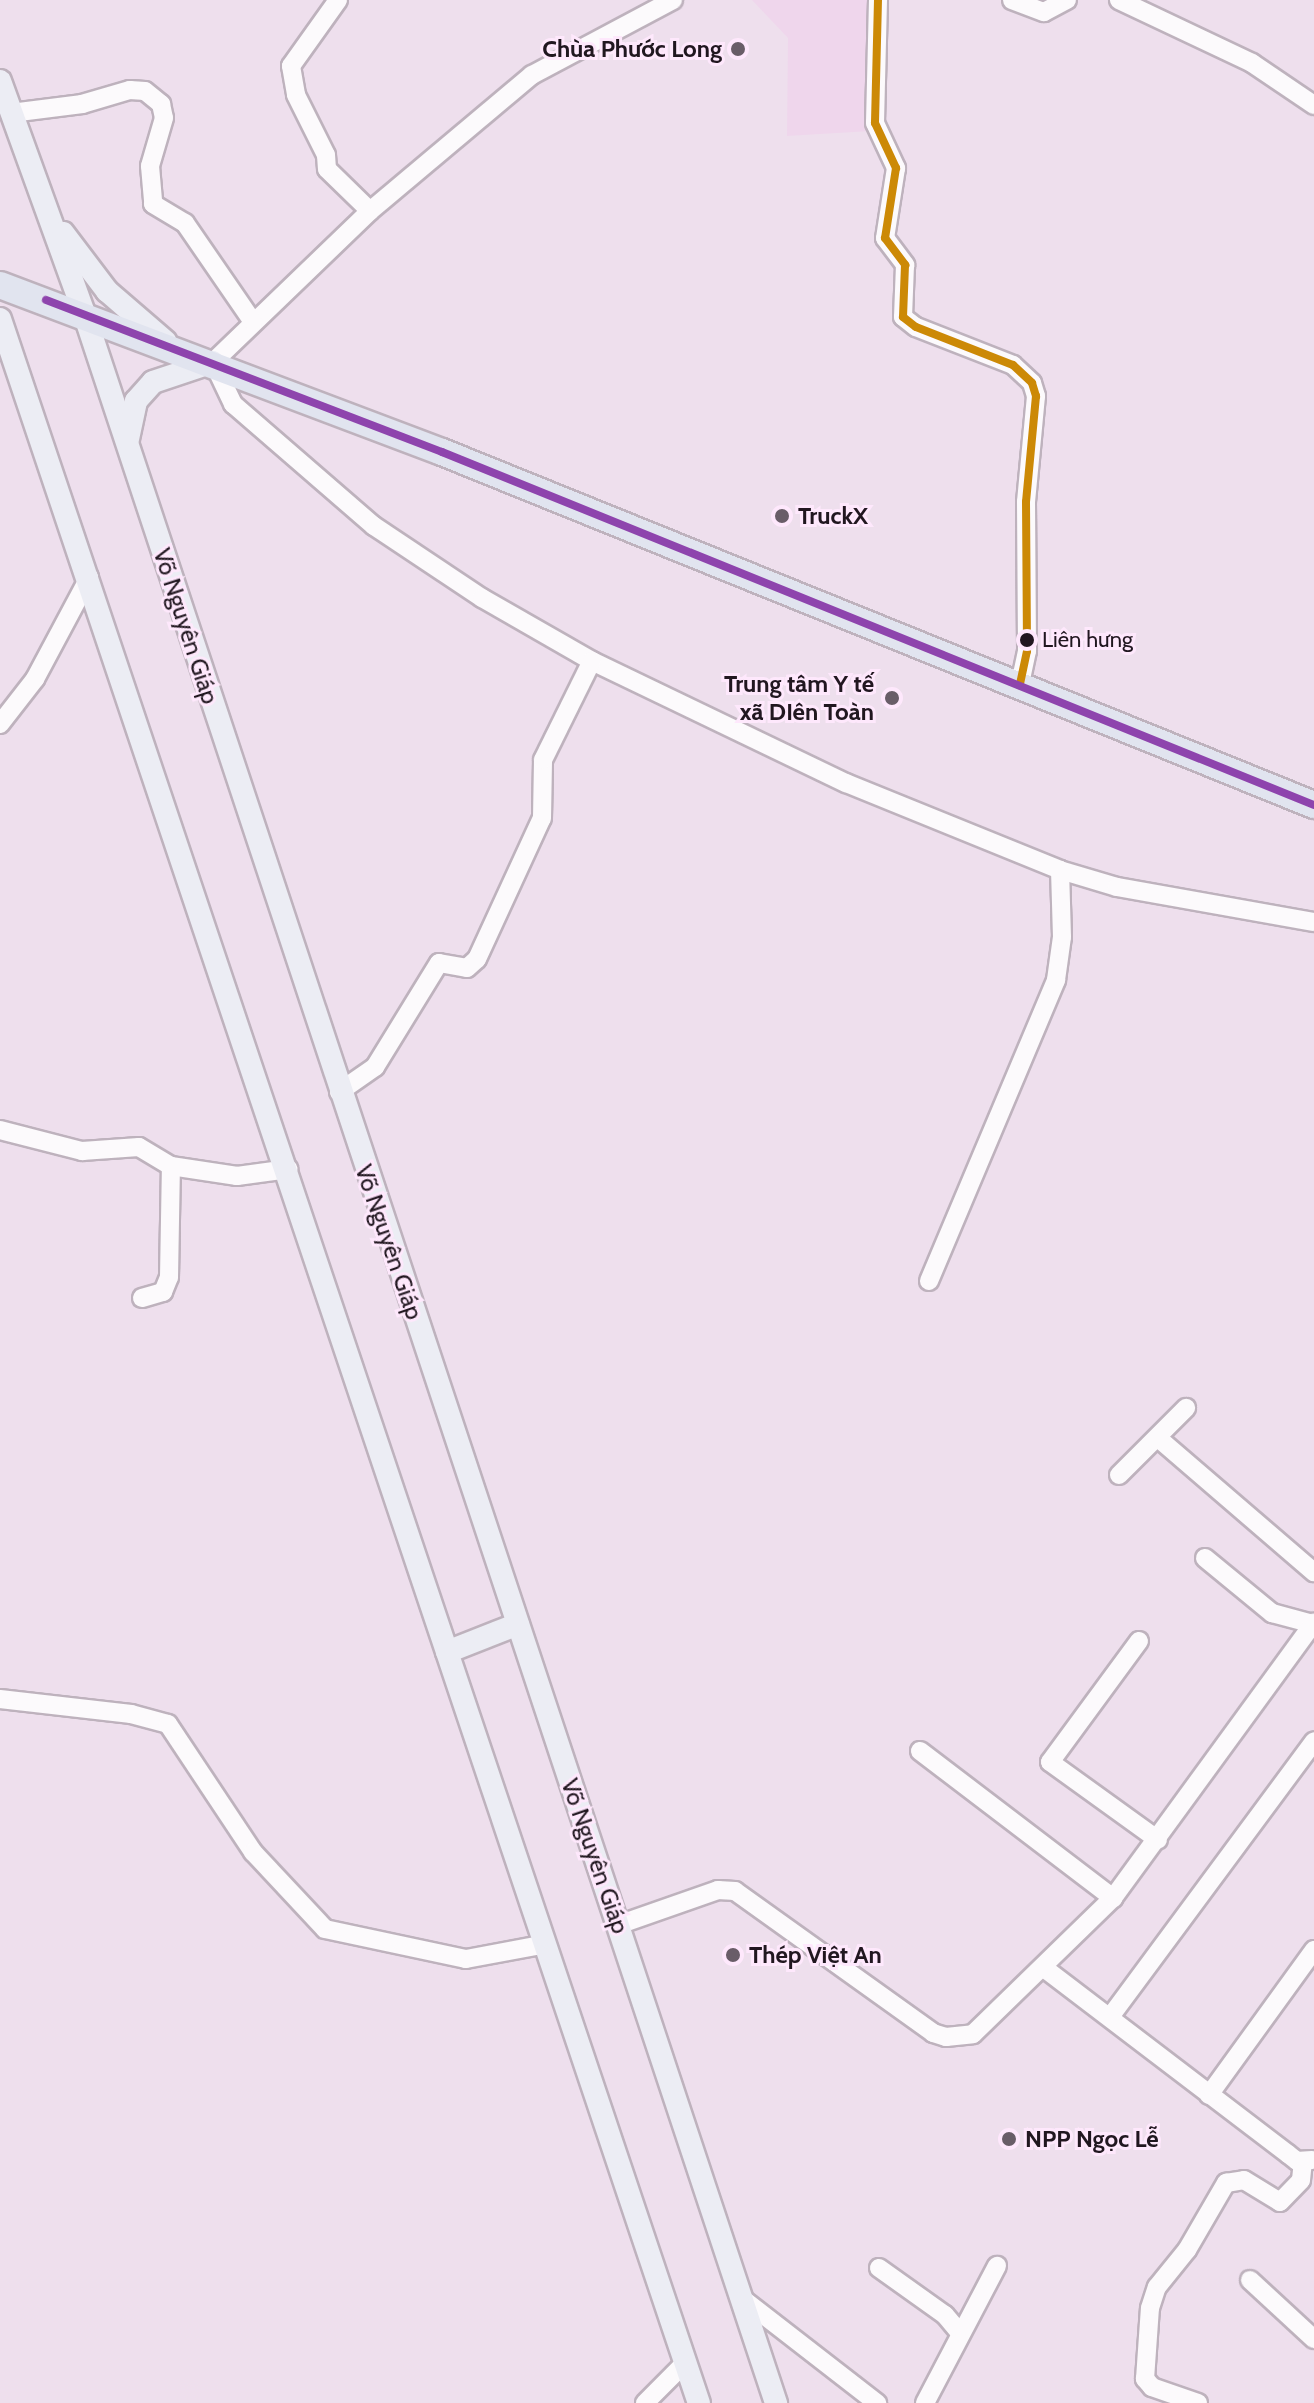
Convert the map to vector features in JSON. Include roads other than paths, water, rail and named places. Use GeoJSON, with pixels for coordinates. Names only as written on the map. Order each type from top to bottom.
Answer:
{"type":"FeatureCollection","features":[{"type":"Feature","properties":{"kind":"highway"},"geometry":{"type":"LineString","coordinates":[[0,285],[213,362],[1314,805]]}},
{"type":"Feature","properties":{"kind":"main road","name":"Võ Nguyên Giáp"},"geometry":{"type":"LineString","coordinates":[[0,81],[84,313],[339,1092],[776,2403]]}},
{"type":"Feature","properties":{"kind":"main road"},"geometry":{"type":"LineString","coordinates":[[40,194],[107,291],[176,349]]}},
{"type":"Feature","properties":{"kind":"main road"},"geometry":{"type":"LineString","coordinates":[[0,319],[6,345],[89,578],[289,1169],[699,2403]]}},
{"type":"Feature","properties":{"kind":"main road"},"geometry":{"type":"LineString","coordinates":[[129,453],[130,415],[141,393],[168,373],[213,362]]}},
{"type":"Feature","properties":{"kind":"main road"},"geometry":{"type":"LineString","coordinates":[[447,1652],[518,1624]]}},
{"type":"Feature","properties":{"kind":"street"},"geometry":{"type":"LineString","coordinates":[[338,0],[291,66],[296,95],[326,155],[327,169],[370,211]]}},
{"type":"Feature","properties":{"kind":"street"},"geometry":{"type":"LineString","coordinates":[[673,0],[532,75],[370,211],[213,362],[233,404],[260,432],[374,526],[482,598],[592,661],[846,783],[1060,870],[1179,902],[1314,922]]}},
{"type":"Feature","properties":{"kind":"street"},"geometry":{"type":"LineString","coordinates":[[878,0],[875,123],[896,168],[885,231],[886,243],[905,265],[903,317],[916,327],[1013,365],[1032,383],[1036,396],[1026,502],[1027,651],[1020,685]]}},
{"type":"Feature","properties":{"kind":"street"},"geometry":{"type":"LineString","coordinates":[[1012,0],[1044,12],[1067,0]]}},
{"type":"Feature","properties":{"kind":"street"},"geometry":{"type":"LineString","coordinates":[[1119,0],[1252,63],[1314,105]]}},
{"type":"Feature","properties":{"kind":"street"},"geometry":{"type":"LineString","coordinates":[[11,113],[82,104],[130,90],[145,91],[161,104],[164,118],[150,166],[153,204],[185,223],[253,322]]}},
{"type":"Feature","properties":{"kind":"street"},"geometry":{"type":"LineString","coordinates":[[0,724],[24,696],[89,578]]}},
{"type":"Feature","properties":{"kind":"street"},"geometry":{"type":"LineString","coordinates":[[339,1092],[375,1067],[439,963],[467,968],[477,959],[542,818],[546,804],[543,760],[592,661]]}},
{"type":"Feature","properties":{"kind":"street"},"geometry":{"type":"LineString","coordinates":[[929,1281],[1056,980],[1062,937],[1060,870]]}},
{"type":"Feature","properties":{"kind":"street"},"geometry":{"type":"LineString","coordinates":[[0,1130],[82,1151],[139,1147],[171,1166],[237,1176],[289,1169]]}},
{"type":"Feature","properties":{"kind":"street"},"geometry":{"type":"LineString","coordinates":[[142,1298],[163,1292],[169,1277],[171,1166]]}},
{"type":"Feature","properties":{"kind":"street"},"geometry":{"type":"LineString","coordinates":[[1119,1475],[1186,1408]]}},
{"type":"Feature","properties":{"kind":"street"},"geometry":{"type":"LineString","coordinates":[[1158,1438],[1314,1572]]}},
{"type":"Feature","properties":{"kind":"street"},"geometry":{"type":"LineString","coordinates":[[618,1925],[718,1890],[735,1891],[906,2015],[946,2037],[980,2030],[1113,1898],[1314,1623],[1272,1613],[1205,1558]]}},
{"type":"Feature","properties":{"kind":"street"},"geometry":{"type":"LineString","coordinates":[[1139,1641],[1050,1762],[1158,1840]]}},
{"type":"Feature","properties":{"kind":"street"},"geometry":{"type":"LineString","coordinates":[[0,1699],[131,1714],[168,1724],[253,1852],[325,1929],[466,1959],[546,1944]]}},
{"type":"Feature","properties":{"kind":"street"},"geometry":{"type":"LineString","coordinates":[[1110,2017],[1314,1741]]}},
{"type":"Feature","properties":{"kind":"street"},"geometry":{"type":"LineString","coordinates":[[920,1751],[1113,1898]]}},
{"type":"Feature","properties":{"kind":"street"},"geometry":{"type":"LineString","coordinates":[[1209,2095],[1314,1950]]}},
{"type":"Feature","properties":{"kind":"street"},"geometry":{"type":"LineString","coordinates":[[1044,1968],[1209,2095],[1309,2160],[1301,2180],[1280,2202],[1244,2180],[1226,2183],[1187,2250],[1157,2287],[1150,2308],[1145,2379],[1152,2387],[1198,2403]]}},
{"type":"Feature","properties":{"kind":"street"},"geometry":{"type":"LineString","coordinates":[[925,2403],[997,2266]]}},
{"type":"Feature","properties":{"kind":"street"},"geometry":{"type":"LineString","coordinates":[[879,2268],[945,2315],[960,2333]]}},
{"type":"Feature","properties":{"kind":"street"},"geometry":{"type":"LineString","coordinates":[[1250,2280],[1314,2339]]}},
{"type":"Feature","properties":{"kind":"street"},"geometry":{"type":"LineString","coordinates":[[739,2296],[877,2403]]}},
{"type":"Feature","properties":{"kind":"street"},"geometry":{"type":"LineString","coordinates":[[645,2403],[686,2362]]}},
{"type":"Feature","properties":{"kind":"place","name":"Chùa Phước Long"},"geometry":{"type":"Point","coordinates":[738,49]}},
{"type":"Feature","properties":{"kind":"place","name":"TruckX"},"geometry":{"type":"Point","coordinates":[782,516]}},
{"type":"Feature","properties":{"kind":"place","name":"Liên hưng"},"geometry":{"type":"Point","coordinates":[1027,640]}},
{"type":"Feature","properties":{"kind":"place","name":"Trung tâm Y tế xã DIên Toàn"},"geometry":{"type":"Point","coordinates":[892,698]}},
{"type":"Feature","properties":{"kind":"place","name":"Thép Việt An"},"geometry":{"type":"Point","coordinates":[733,1955]}},
{"type":"Feature","properties":{"kind":"place","name":"NPP Ngọc Lễ"},"geometry":{"type":"Point","coordinates":[1009,2139]}}]}
